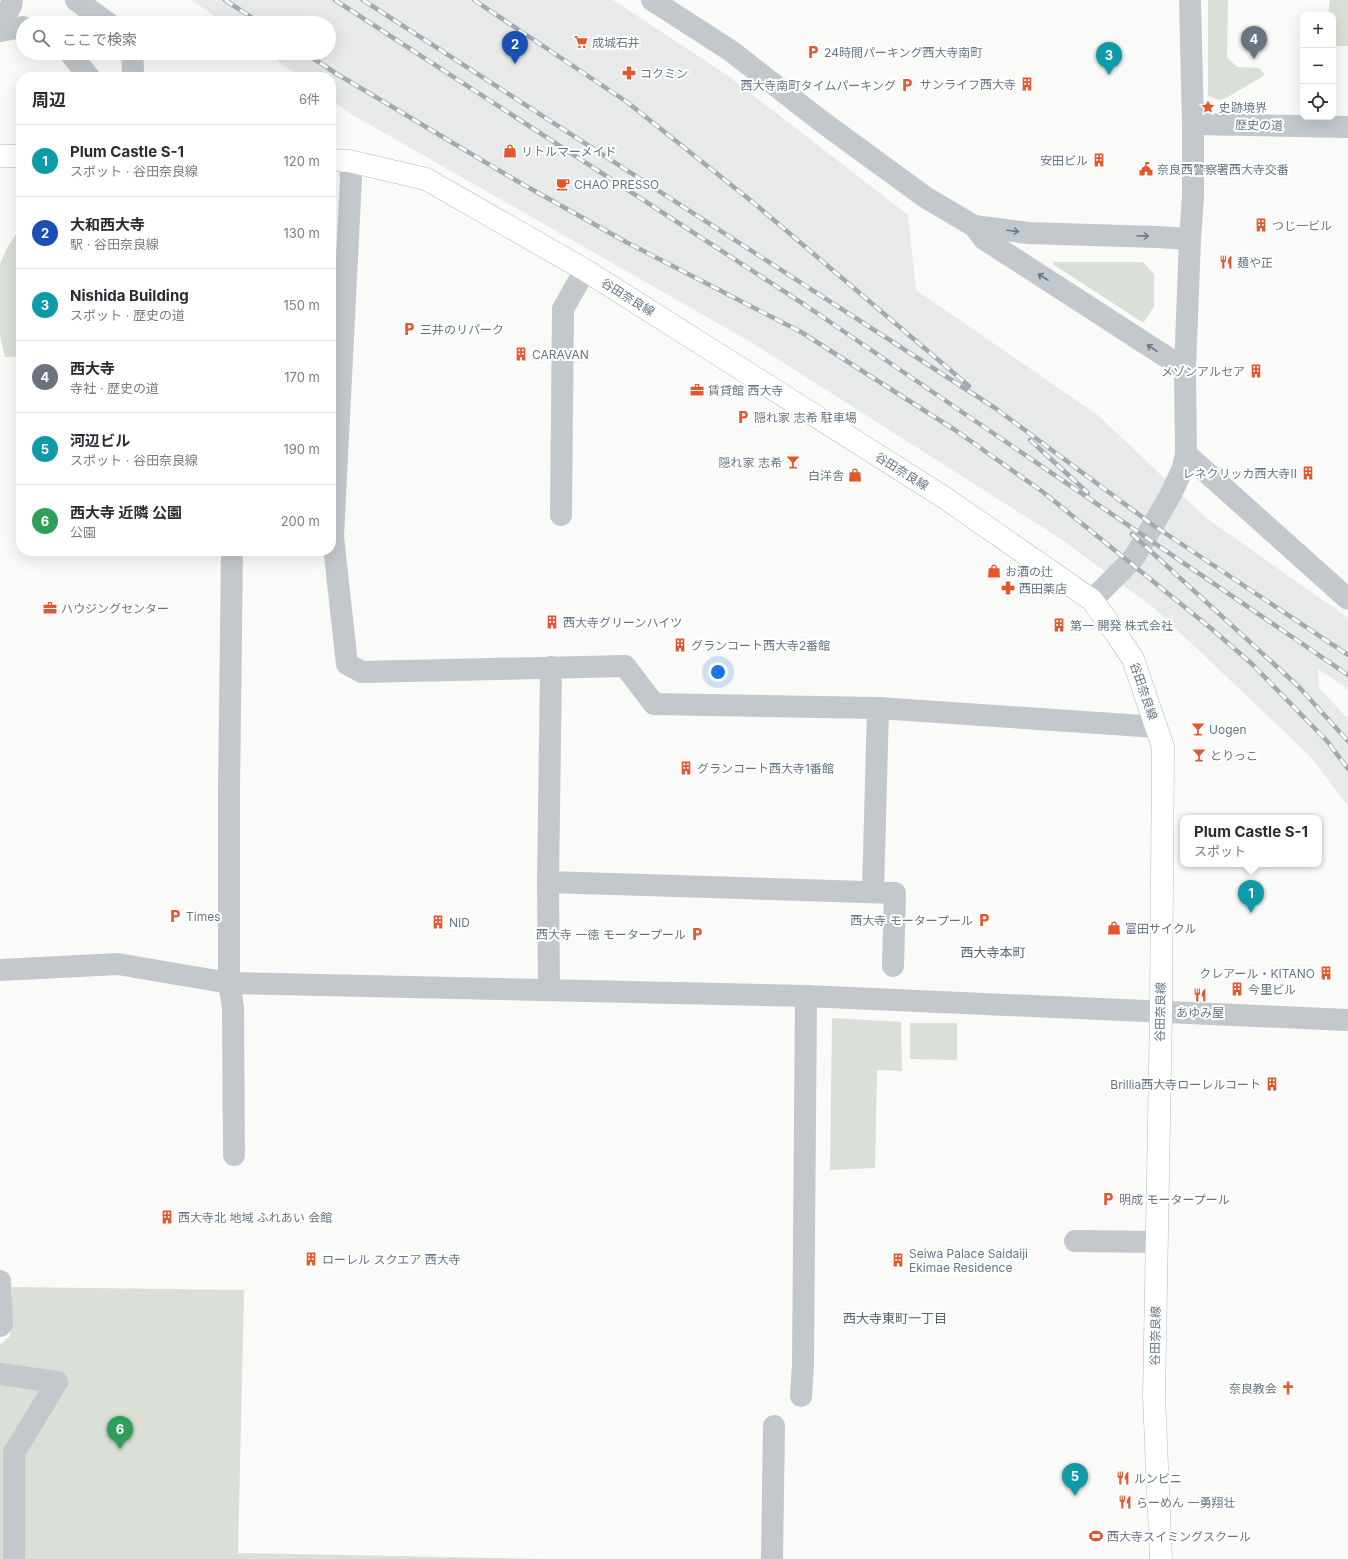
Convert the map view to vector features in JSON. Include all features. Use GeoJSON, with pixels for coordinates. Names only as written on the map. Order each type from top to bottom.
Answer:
{"type":"FeatureCollection","features":[{"type":"Feature","properties":{"kind":"main road"},"geometry":{"type":"LineString","coordinates":[[0,156],[16,156]]}},
{"type":"Feature","properties":{"kind":"main road","name":"谷田奈良線"},"geometry":{"type":"LineString","coordinates":[[340,161],[426,179],[585,270],[945,498],[1092,600],[1133,659],[1163,747],[1161,1011],[1154,1397],[1161,1559]]}},
{"type":"Feature","properties":{"kind":"street"},"geometry":{"type":"LineString","coordinates":[[0,22],[11,6],[12,0]]}},
{"type":"Feature","properties":{"kind":"street"},"geometry":{"type":"LineString","coordinates":[[76,0],[98,16]]}},
{"type":"Feature","properties":{"kind":"street"},"geometry":{"type":"LineString","coordinates":[[652,0],[731,51],[821,122],[925,198],[974,226],[1028,233],[1190,239]]}},
{"type":"Feature","properties":{"kind":"street"},"geometry":{"type":"LineString","coordinates":[[1092,600],[1135,556],[1170,496],[1183,468],[1186,454],[1185,369],[1190,239],[1194,198],[1194,124],[1190,0]]}},
{"type":"Feature","properties":{"kind":"street"},"geometry":{"type":"LineString","coordinates":[[0,32],[16,29]]}},
{"type":"Feature","properties":{"kind":"street"},"geometry":{"type":"LineString","coordinates":[[76,60],[85,72]]}},
{"type":"Feature","properties":{"kind":"street"},"geometry":{"type":"LineString","coordinates":[[132,60],[133,72]]}},
{"type":"Feature","properties":{"kind":"street","name":"歴史の道"},"geometry":{"type":"LineString","coordinates":[[1194,124],[1348,127]]}},
{"type":"Feature","properties":{"kind":"street"},"geometry":{"type":"LineString","coordinates":[[336,466],[352,178],[340,161]]}},
{"type":"Feature","properties":{"kind":"street"},"geometry":{"type":"LineString","coordinates":[[974,226],[984,239],[1185,369]]}},
{"type":"Feature","properties":{"kind":"street"},"geometry":{"type":"LineString","coordinates":[[561,515],[562,309],[585,270]]}},
{"type":"Feature","properties":{"kind":"street"},"geometry":{"type":"LineString","coordinates":[[1186,454],[1348,599]]}},
{"type":"Feature","properties":{"kind":"street"},"geometry":{"type":"LineString","coordinates":[[232,556],[229,790],[229,983],[233,1007],[234,1155]]}},
{"type":"Feature","properties":{"kind":"street"},"geometry":{"type":"LineString","coordinates":[[334,556],[347,664],[362,672],[625,666],[654,704],[878,708],[1157,727]]}},
{"type":"Feature","properties":{"kind":"street"},"geometry":{"type":"LineString","coordinates":[[549,990],[548,882],[551,667]]}},
{"type":"Feature","properties":{"kind":"street"},"geometry":{"type":"LineString","coordinates":[[873,892],[878,708]]}},
{"type":"Feature","properties":{"kind":"street"},"geometry":{"type":"LineString","coordinates":[[548,882],[895,893],[893,966]]}},
{"type":"Feature","properties":{"kind":"street"},"geometry":{"type":"LineString","coordinates":[[0,970],[118,964],[229,983],[806,996],[1348,1020]]}},
{"type":"Feature","properties":{"kind":"street"},"geometry":{"type":"LineString","coordinates":[[801,1396],[803,1364],[806,996]]}},
{"type":"Feature","properties":{"kind":"street"},"geometry":{"type":"LineString","coordinates":[[1075,1241],[1157,1242]]}},
{"type":"Feature","properties":{"kind":"street"},"geometry":{"type":"LineString","coordinates":[[0,1281],[2,1324],[0,1326]]}},
{"type":"Feature","properties":{"kind":"street"},"geometry":{"type":"LineString","coordinates":[[0,1374],[58,1382],[14,1453],[14,1559]]}},
{"type":"Feature","properties":{"kind":"street"},"geometry":{"type":"LineString","coordinates":[[772,1559],[774,1426]]}},
{"type":"Feature","properties":{"kind":"shaded area"},"geometry":{"type":"Polygon","coordinates":[[[191,0],[613,0],[727,75],[908,215],[916,290],[1099,416],[1205,517],[1348,618],[1348,689],[1318,669],[1319,688],[1348,719],[1348,806],[1310,756],[1154,608],[1061,539],[749,341],[351,114],[336,104],[336,72],[293,72],[277,60],[336,60],[336,16],[215,16],[191,0]]]}},
{"type":"Feature","properties":{"kind":"shaded area"},"geometry":{"type":"Polygon","coordinates":[[[1208,0],[1228,0],[1227,57],[1237,67],[1259,68],[1265,75],[1228,97],[1219,100],[1208,96],[1208,0]]]}},
{"type":"Feature","properties":{"kind":"shaded area"},"geometry":{"type":"Polygon","coordinates":[[[1330,0],[1348,0],[1348,46],[1336,46],[1336,12],[1328,12],[1330,0]]]}},
{"type":"Feature","properties":{"kind":"shaded area"},"geometry":{"type":"Polygon","coordinates":[[[16,234],[16,357],[5,357],[0,335],[0,264],[6,250],[16,234]]]}},
{"type":"Feature","properties":{"kind":"shaded area"},"geometry":{"type":"Polygon","coordinates":[[[1053,262],[1143,262],[1154,274],[1154,306],[1144,322],[1142,322],[1054,265],[1053,262]]]}},
{"type":"Feature","properties":{"kind":"shaded area"},"geometry":{"type":"Polygon","coordinates":[[[832,1018],[901,1022],[902,1071],[877,1070],[875,1168],[830,1170],[832,1018]]]}},
{"type":"Feature","properties":{"kind":"shaded area"},"geometry":{"type":"Polygon","coordinates":[[[910,1023],[957,1023],[957,1060],[910,1059],[910,1023]]]}},
{"type":"Feature","properties":{"kind":"shaded area"},"geometry":{"type":"Polygon","coordinates":[[[12,1287],[244,1290],[238,1553],[554,1559],[0,1559],[0,1345],[10,1336],[12,1287]]]}},
{"type":"Feature","properties":{"kind":"railway"},"geometry":{"type":"LineString","coordinates":[[225,0],[249,16]]}},
{"type":"Feature","properties":{"kind":"railway"},"geometry":{"type":"LineString","coordinates":[[335,0],[805,305],[1348,675]]}},
{"type":"Feature","properties":{"kind":"railway"},"geometry":{"type":"LineString","coordinates":[[363,0],[995,408],[1153,525],[1348,655]]}},
{"type":"Feature","properties":{"kind":"railway"},"geometry":{"type":"LineString","coordinates":[[474,0],[627,102],[755,204],[969,386]]}},
{"type":"Feature","properties":{"kind":"railway"},"geometry":{"type":"LineString","coordinates":[[316,60],[334,72]]}},
{"type":"Feature","properties":{"kind":"railway"},"geometry":{"type":"LineString","coordinates":[[336,73],[517,181],[626,242],[801,332],[955,430],[1043,492],[1213,630],[1251,663],[1327,741],[1348,769]]}},
{"type":"Feature","properties":{"kind":"railway"},"geometry":{"type":"LineString","coordinates":[[1030,440],[1088,493]]}},
{"type":"Feature","properties":{"kind":"railway"},"geometry":{"type":"LineString","coordinates":[[1132,534],[1298,686],[1348,741]]}},
{"type":"Feature","properties":{"kind":"place","name":"成城石井"},"geometry":{"type":"Point","coordinates":[581,42]}},
{"type":"Feature","properties":{"kind":"place","name":"24時間パーキング西大寺南町"},"geometry":{"type":"Point","coordinates":[813,52]}},
{"type":"Feature","properties":{"kind":"place","name":"西大寺"},"geometry":{"type":"Point","coordinates":[1254,59]}},
{"type":"Feature","properties":{"kind":"place","name":"大和西大寺"},"geometry":{"type":"Point","coordinates":[515,64]}},
{"type":"Feature","properties":{"kind":"place","name":"コクミン"},"geometry":{"type":"Point","coordinates":[629,73]}},
{"type":"Feature","properties":{"kind":"place","name":"Nishida Building"},"geometry":{"type":"Point","coordinates":[1109,75]}},
{"type":"Feature","properties":{"kind":"place","name":"サンライフ西大寺"},"geometry":{"type":"Point","coordinates":[1027,84]}},
{"type":"Feature","properties":{"kind":"place","name":"西大寺南町タイムパーキング"},"geometry":{"type":"Point","coordinates":[907,85]}},
{"type":"Feature","properties":{"kind":"place","name":"史跡境界"},"geometry":{"type":"Point","coordinates":[1208,107]}},
{"type":"Feature","properties":{"kind":"place","name":"リトルマーメイド"},"geometry":{"type":"Point","coordinates":[510,151]}},
{"type":"Feature","properties":{"kind":"place","name":"安田ビル"},"geometry":{"type":"Point","coordinates":[1099,160]}},
{"type":"Feature","properties":{"kind":"place","name":"奈良西警察署西大寺交番"},"geometry":{"type":"Point","coordinates":[1146,169]}},
{"type":"Feature","properties":{"kind":"place","name":"CHAO PRESSO"},"geometry":{"type":"Point","coordinates":[563,184]}},
{"type":"Feature","properties":{"kind":"place","name":"つじ一ビル"},"geometry":{"type":"Point","coordinates":[1261,225]}},
{"type":"Feature","properties":{"kind":"place","name":"麺や正"},"geometry":{"type":"Point","coordinates":[1226,262]}},
{"type":"Feature","properties":{"kind":"place","name":"三井のリパーク"},"geometry":{"type":"Point","coordinates":[409,329]}},
{"type":"Feature","properties":{"kind":"place","name":"CARAVAN"},"geometry":{"type":"Point","coordinates":[521,354]}},
{"type":"Feature","properties":{"kind":"place","name":"メゾンアルセア"},"geometry":{"type":"Point","coordinates":[1256,371]}},
{"type":"Feature","properties":{"kind":"place","name":"賃貸館 西大寺"},"geometry":{"type":"Point","coordinates":[697,390]}},
{"type":"Feature","properties":{"kind":"place","name":"隠れ家 志希 駐車場"},"geometry":{"type":"Point","coordinates":[743,417]}},
{"type":"Feature","properties":{"kind":"place","name":"隠れ家 志希"},"geometry":{"type":"Point","coordinates":[793,462]}},
{"type":"Feature","properties":{"kind":"place","name":"レネクリッカ西大寺II"},"geometry":{"type":"Point","coordinates":[1308,473]}},
{"type":"Feature","properties":{"kind":"place","name":"白洋舎"},"geometry":{"type":"Point","coordinates":[855,475]}},
{"type":"Feature","properties":{"kind":"place","name":"お酒の辻"},"geometry":{"type":"Point","coordinates":[994,571]}},
{"type":"Feature","properties":{"kind":"place","name":"西田薬店"},"geometry":{"type":"Point","coordinates":[1008,588]}},
{"type":"Feature","properties":{"kind":"place","name":"ハウジングセンター"},"geometry":{"type":"Point","coordinates":[50,608]}},
{"type":"Feature","properties":{"kind":"place","name":"西大寺グリーンハイツ"},"geometry":{"type":"Point","coordinates":[552,622]}},
{"type":"Feature","properties":{"kind":"place","name":"第一 開発 株式会社"},"geometry":{"type":"Point","coordinates":[1059,625]}},
{"type":"Feature","properties":{"kind":"place","name":"グランコート西大寺2番館"},"geometry":{"type":"Point","coordinates":[680,645]}},
{"type":"Feature","properties":{"kind":"place","name":"Uogen"},"geometry":{"type":"Point","coordinates":[1198,729]}},
{"type":"Feature","properties":{"kind":"place","name":"とりっこ"},"geometry":{"type":"Point","coordinates":[1199,755]}},
{"type":"Feature","properties":{"kind":"place","name":"グランコート西大寺1番館"},"geometry":{"type":"Point","coordinates":[686,768]}},
{"type":"Feature","properties":{"kind":"place","name":"Plum Castle S-1"},"geometry":{"type":"Point","coordinates":[1251,913]}},
{"type":"Feature","properties":{"kind":"place","name":"Times"},"geometry":{"type":"Point","coordinates":[175,916]}},
{"type":"Feature","properties":{"kind":"place","name":"西大寺 モータープール"},"geometry":{"type":"Point","coordinates":[984,920]}},
{"type":"Feature","properties":{"kind":"place","name":"NID"},"geometry":{"type":"Point","coordinates":[438,922]}},
{"type":"Feature","properties":{"kind":"place","name":"富田サイクル"},"geometry":{"type":"Point","coordinates":[1114,928]}},
{"type":"Feature","properties":{"kind":"place","name":"西大寺 一徳 モータープール"},"geometry":{"type":"Point","coordinates":[697,934]}},
{"type":"Feature","properties":{"kind":"place","name":"クレアール・KITANO"},"geometry":{"type":"Point","coordinates":[1326,973]}},
{"type":"Feature","properties":{"kind":"place","name":"今里ビル"},"geometry":{"type":"Point","coordinates":[1237,989]}},
{"type":"Feature","properties":{"kind":"place","name":"あゆみ屋"},"geometry":{"type":"Point","coordinates":[1200,995]}},
{"type":"Feature","properties":{"kind":"place","name":"Brillia西大寺ローレルコート"},"geometry":{"type":"Point","coordinates":[1272,1084]}},
{"type":"Feature","properties":{"kind":"place","name":"明成 モータープール"},"geometry":{"type":"Point","coordinates":[1108,1199]}},
{"type":"Feature","properties":{"kind":"place","name":"西大寺北 地域 ふれあい 会館"},"geometry":{"type":"Point","coordinates":[167,1217]}},
{"type":"Feature","properties":{"kind":"place","name":"ローレル スクエア 西大寺"},"geometry":{"type":"Point","coordinates":[311,1259]}},
{"type":"Feature","properties":{"kind":"place","name":"Seiwa Palace Saidaiji Ekimae Residence"},"geometry":{"type":"Point","coordinates":[898,1260]}},
{"type":"Feature","properties":{"kind":"place","name":"奈良教会"},"geometry":{"type":"Point","coordinates":[1288,1388]}},
{"type":"Feature","properties":{"kind":"place","name":"西大寺 近隣 公園"},"geometry":{"type":"Point","coordinates":[120,1449]}},
{"type":"Feature","properties":{"kind":"place","name":"ルンビニ"},"geometry":{"type":"Point","coordinates":[1123,1478]}},
{"type":"Feature","properties":{"kind":"place","name":"河辺ビル"},"geometry":{"type":"Point","coordinates":[1075,1496]}},
{"type":"Feature","properties":{"kind":"place","name":"らーめん 一勇翔壮"},"geometry":{"type":"Point","coordinates":[1125,1502]}},
{"type":"Feature","properties":{"kind":"place","name":"西大寺スイミングスクール"},"geometry":{"type":"Point","coordinates":[1096,1536]}},
{"type":"Feature","properties":{"kind":"district","name":"西大寺本町"},"geometry":{"type":"Point","coordinates":[993,952]}},
{"type":"Feature","properties":{"kind":"district","name":"西大寺東町一丁目"},"geometry":{"type":"Point","coordinates":[895,1318]}}]}
